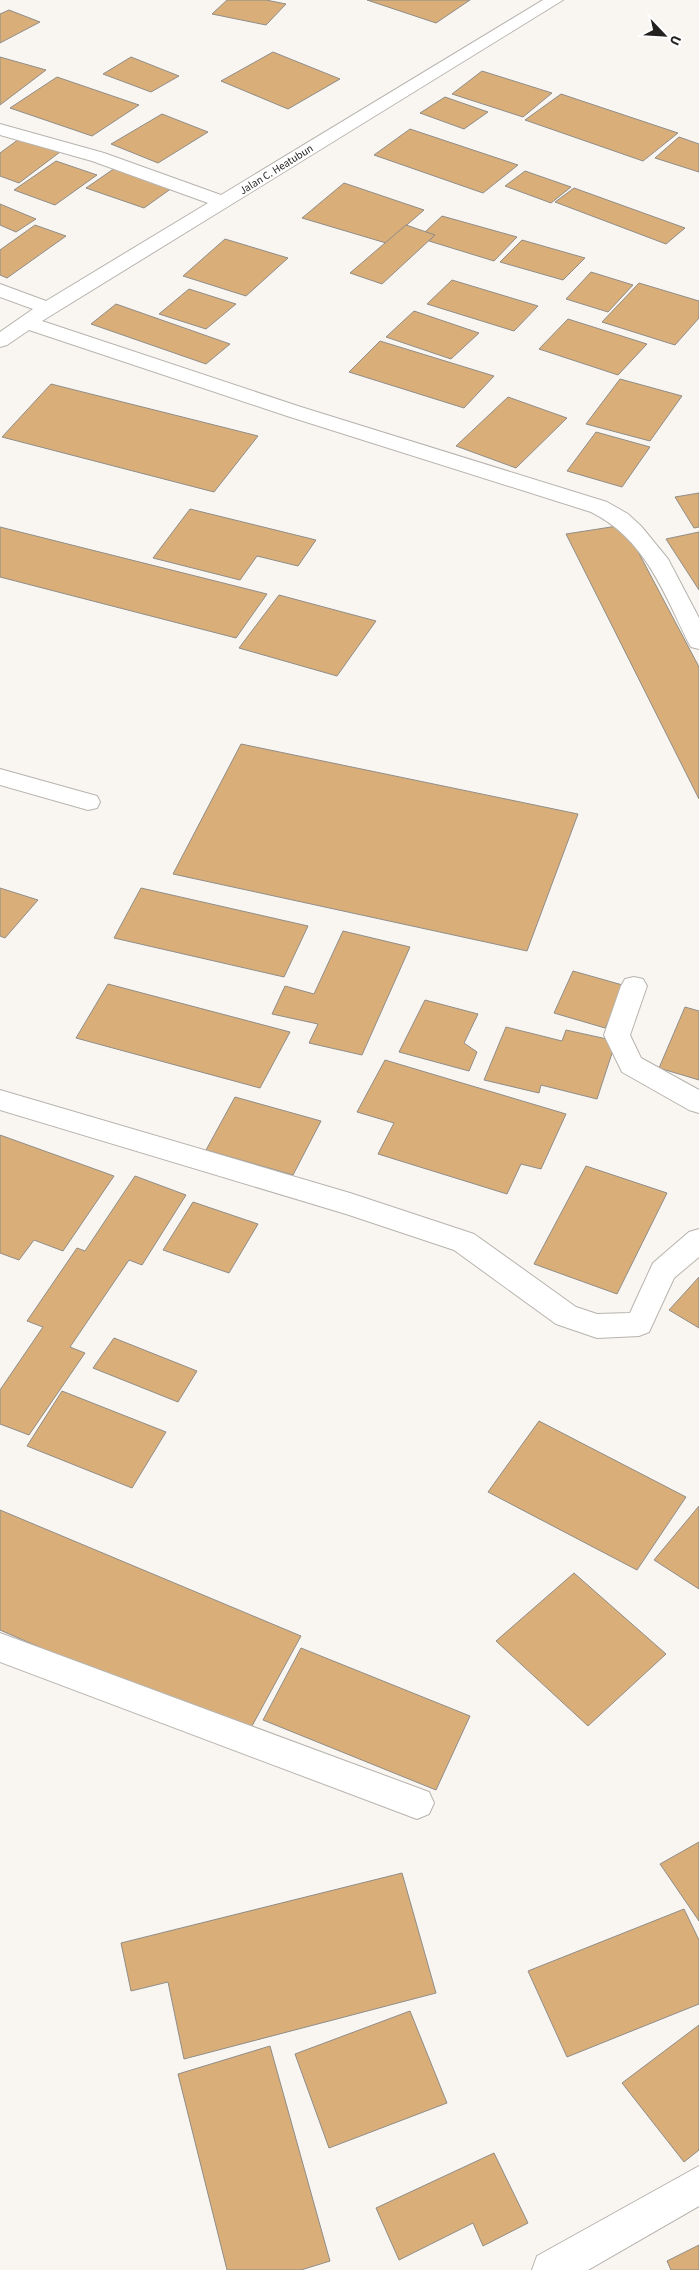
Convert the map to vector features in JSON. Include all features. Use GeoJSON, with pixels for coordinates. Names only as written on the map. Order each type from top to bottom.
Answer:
{"type":"FeatureCollection","features":[{"type":"Feature","properties":{"kind":"street","name":"Jalan C. Heatubun"},"geometry":{"type":"LineString","coordinates":[[0,341],[48,308],[555,0]]}},
{"type":"Feature","properties":{"kind":"street"},"geometry":{"type":"LineString","coordinates":[[0,129],[98,157],[224,202]]}},
{"type":"Feature","properties":{"kind":"street"},"geometry":{"type":"LineString","coordinates":[[0,290],[48,308]]}},
{"type":"Feature","properties":{"kind":"street"},"geometry":{"type":"LineString","coordinates":[[27,323],[256,400],[508,480],[566,496],[608,511],[631,527],[646,544],[670,583],[699,642]]}},
{"type":"Feature","properties":{"kind":"street"},"geometry":{"type":"LineString","coordinates":[[0,777],[88,802]]}},
{"type":"Feature","properties":{"kind":"street"},"geometry":{"type":"LineString","coordinates":[[634,986],[617,1035],[630,1065],[699,1103]]}},
{"type":"Feature","properties":{"kind":"street"},"geometry":{"type":"LineString","coordinates":[[0,1100],[332,1198],[464,1242],[566,1316],[597,1326],[639,1324],[663,1271],[699,1240]]}},
{"type":"Feature","properties":{"kind":"street"},"geometry":{"type":"LineString","coordinates":[[0,1648],[417,1803]]}},
{"type":"Feature","properties":{"kind":"street"},"geometry":{"type":"LineString","coordinates":[[551,2270],[699,2185]]}},
{"type":"Feature","properties":{"kind":"building"},"geometry":{"type":"Polygon","coordinates":[[[227,0],[266,0],[286,4],[266,25],[212,14],[227,0]]]}},
{"type":"Feature","properties":{"kind":"building"},"geometry":{"type":"Polygon","coordinates":[[[367,0],[470,0],[436,23],[367,0]]]}},
{"type":"Feature","properties":{"kind":"building"},"geometry":{"type":"Polygon","coordinates":[[[9,10],[40,22],[0,43],[0,14],[9,10]]]}},
{"type":"Feature","properties":{"kind":"building"},"geometry":{"type":"Polygon","coordinates":[[[273,52],[340,79],[288,109],[221,81],[273,52]]]}},
{"type":"Feature","properties":{"kind":"building"},"geometry":{"type":"Polygon","coordinates":[[[0,57],[46,70],[0,105],[0,57]]]}},
{"type":"Feature","properties":{"kind":"building"},"geometry":{"type":"Polygon","coordinates":[[[131,57],[179,76],[151,92],[103,74],[131,57]]]}},
{"type":"Feature","properties":{"kind":"building"},"geometry":{"type":"Polygon","coordinates":[[[482,71],[552,93],[523,117],[452,94],[482,71]]]}},
{"type":"Feature","properties":{"kind":"building"},"geometry":{"type":"Polygon","coordinates":[[[57,77],[139,105],[92,136],[10,108],[57,77]]]}},
{"type":"Feature","properties":{"kind":"building"},"geometry":{"type":"Polygon","coordinates":[[[561,94],[678,133],[643,161],[525,120],[561,94]]]}},
{"type":"Feature","properties":{"kind":"building"},"geometry":{"type":"Polygon","coordinates":[[[445,97],[488,112],[464,129],[420,113],[445,97]]]}},
{"type":"Feature","properties":{"kind":"building"},"geometry":{"type":"Polygon","coordinates":[[[162,114],[208,132],[158,163],[111,144],[162,114]]]}},
{"type":"Feature","properties":{"kind":"building"},"geometry":{"type":"Polygon","coordinates":[[[410,129],[518,165],[483,193],[374,155],[410,129]]]}},
{"type":"Feature","properties":{"kind":"building"},"geometry":{"type":"Polygon","coordinates":[[[679,137],[699,144],[699,172],[655,158],[679,137]]]}},
{"type":"Feature","properties":{"kind":"building"},"geometry":{"type":"Polygon","coordinates":[[[19,139],[60,152],[19,183],[0,176],[0,153],[19,139]]]}},
{"type":"Feature","properties":{"kind":"building"},"geometry":{"type":"Polygon","coordinates":[[[56,161],[97,175],[55,205],[14,190],[56,161]]]}},
{"type":"Feature","properties":{"kind":"building"},"geometry":{"type":"Polygon","coordinates":[[[115,168],[172,188],[144,208],[86,188],[115,168]]]}},
{"type":"Feature","properties":{"kind":"building"},"geometry":{"type":"Polygon","coordinates":[[[525,171],[571,187],[551,203],[505,186],[525,171]]]}},
{"type":"Feature","properties":{"kind":"building"},"geometry":{"type":"Polygon","coordinates":[[[344,183],[424,210],[386,243],[302,218],[344,183]]]}},
{"type":"Feature","properties":{"kind":"building"},"geometry":{"type":"Polygon","coordinates":[[[574,188],[685,228],[666,244],[555,202],[574,188]]]}},
{"type":"Feature","properties":{"kind":"building"},"geometry":{"type":"Polygon","coordinates":[[[0,204],[36,219],[16,232],[0,225],[0,204]]]}},
{"type":"Feature","properties":{"kind":"building"},"geometry":{"type":"Polygon","coordinates":[[[442,216],[517,237],[494,261],[429,241],[435,235],[425,232],[442,216]]]}},
{"type":"Feature","properties":{"kind":"building"},"geometry":{"type":"Polygon","coordinates":[[[35,225],[66,236],[7,278],[0,275],[0,250],[35,225]]]}},
{"type":"Feature","properties":{"kind":"building"},"geometry":{"type":"Polygon","coordinates":[[[406,225],[435,235],[382,284],[350,273],[406,225]]]}},
{"type":"Feature","properties":{"kind":"building"},"geometry":{"type":"Polygon","coordinates":[[[225,239],[288,258],[246,296],[183,276],[225,239]]]}},
{"type":"Feature","properties":{"kind":"building"},"geometry":{"type":"Polygon","coordinates":[[[522,240],[585,258],[563,280],[500,262],[522,240]]]}},
{"type":"Feature","properties":{"kind":"building"},"geometry":{"type":"Polygon","coordinates":[[[591,272],[633,285],[608,312],[566,299],[591,272]]]}},
{"type":"Feature","properties":{"kind":"building"},"geometry":{"type":"Polygon","coordinates":[[[452,280],[538,306],[514,331],[427,304],[452,280]]]}},
{"type":"Feature","properties":{"kind":"building"},"geometry":{"type":"Polygon","coordinates":[[[639,283],[699,301],[699,318],[675,345],[602,322],[639,283]]]}},
{"type":"Feature","properties":{"kind":"building"},"geometry":{"type":"Polygon","coordinates":[[[189,289],[236,304],[206,329],[159,314],[189,289]]]}},
{"type":"Feature","properties":{"kind":"building"},"geometry":{"type":"Polygon","coordinates":[[[116,304],[230,344],[206,364],[91,324],[116,304]]]}},
{"type":"Feature","properties":{"kind":"building"},"geometry":{"type":"Polygon","coordinates":[[[414,311],[479,333],[451,359],[386,337],[414,311]]]}},
{"type":"Feature","properties":{"kind":"building"},"geometry":{"type":"Polygon","coordinates":[[[568,319],[647,344],[618,375],[539,349],[568,319]]]}},
{"type":"Feature","properties":{"kind":"building"},"geometry":{"type":"Polygon","coordinates":[[[380,341],[494,376],[464,408],[349,372],[380,341]]]}},
{"type":"Feature","properties":{"kind":"building"},"geometry":{"type":"Polygon","coordinates":[[[620,379],[682,396],[650,441],[586,424],[620,379]]]}},
{"type":"Feature","properties":{"kind":"building"},"geometry":{"type":"Polygon","coordinates":[[[51,384],[258,436],[214,492],[2,437],[51,384]]]}},
{"type":"Feature","properties":{"kind":"building"},"geometry":{"type":"Polygon","coordinates":[[[508,397],[567,418],[516,468],[456,446],[508,397]]]}},
{"type":"Feature","properties":{"kind":"building"},"geometry":{"type":"Polygon","coordinates":[[[596,432],[650,447],[622,487],[567,471],[596,432]]]}},
{"type":"Feature","properties":{"kind":"building"},"geometry":{"type":"Polygon","coordinates":[[[699,493],[699,527],[694,528],[675,497],[699,493]]]}},
{"type":"Feature","properties":{"kind":"building"},"geometry":{"type":"Polygon","coordinates":[[[190,509],[316,540],[298,566],[257,556],[240,580],[153,558],[190,509]]]}},
{"type":"Feature","properties":{"kind":"building"},"geometry":{"type":"Polygon","coordinates":[[[624,525],[699,667],[699,799],[566,534],[624,525]]]}},
{"type":"Feature","properties":{"kind":"building"},"geometry":{"type":"Polygon","coordinates":[[[0,527],[267,594],[236,638],[0,577],[0,527]]]}},
{"type":"Feature","properties":{"kind":"building"},"geometry":{"type":"Polygon","coordinates":[[[699,532],[699,590],[666,539],[699,532]]]}},
{"type":"Feature","properties":{"kind":"building"},"geometry":{"type":"Polygon","coordinates":[[[279,595],[376,621],[337,676],[239,648],[279,595]]]}},
{"type":"Feature","properties":{"kind":"building"},"geometry":{"type":"Polygon","coordinates":[[[241,744],[578,814],[527,951],[173,874],[241,744]]]}},
{"type":"Feature","properties":{"kind":"building"},"geometry":{"type":"Polygon","coordinates":[[[0,888],[38,900],[5,938],[0,936],[0,888]]]}},
{"type":"Feature","properties":{"kind":"building"},"geometry":{"type":"Polygon","coordinates":[[[141,888],[308,926],[284,977],[114,938],[141,888]]]}},
{"type":"Feature","properties":{"kind":"building"},"geometry":{"type":"Polygon","coordinates":[[[343,931],[410,947],[362,1055],[309,1043],[318,1024],[272,1014],[285,986],[314,994],[343,931]]]}},
{"type":"Feature","properties":{"kind":"building"},"geometry":{"type":"Polygon","coordinates":[[[573,971],[626,986],[605,1028],[554,1013],[573,971]]]}},
{"type":"Feature","properties":{"kind":"building"},"geometry":{"type":"Polygon","coordinates":[[[108,984],[290,1032],[260,1088],[76,1038],[108,984]]]}},
{"type":"Feature","properties":{"kind":"building"},"geometry":{"type":"Polygon","coordinates":[[[425,1000],[478,1014],[464,1043],[477,1052],[469,1071],[399,1052],[425,1000]]]}},
{"type":"Feature","properties":{"kind":"building"},"geometry":{"type":"Polygon","coordinates":[[[685,1007],[699,1011],[699,1080],[659,1068],[685,1007]]]}},
{"type":"Feature","properties":{"kind":"building"},"geometry":{"type":"Polygon","coordinates":[[[506,1027],[562,1041],[566,1030],[616,1041],[597,1099],[541,1085],[539,1093],[484,1080],[506,1027]]]}},
{"type":"Feature","properties":{"kind":"building"},"geometry":{"type":"Polygon","coordinates":[[[385,1060],[566,1114],[541,1169],[521,1164],[507,1194],[378,1154],[394,1123],[357,1112],[385,1060]]]}},
{"type":"Feature","properties":{"kind":"building"},"geometry":{"type":"Polygon","coordinates":[[[235,1097],[321,1121],[293,1175],[206,1150],[235,1097]]]}},
{"type":"Feature","properties":{"kind":"building"},"geometry":{"type":"Polygon","coordinates":[[[0,1135],[114,1176],[63,1251],[34,1240],[19,1260],[0,1253],[0,1135]]]}},
{"type":"Feature","properties":{"kind":"building"},"geometry":{"type":"Polygon","coordinates":[[[586,1166],[667,1193],[617,1294],[534,1264],[586,1166]]]}},
{"type":"Feature","properties":{"kind":"building"},"geometry":{"type":"Polygon","coordinates":[[[135,1176],[186,1195],[142,1265],[129,1260],[70,1347],[85,1353],[29,1435],[0,1424],[0,1390],[43,1327],[27,1321],[77,1248],[85,1251],[135,1176]]]}},
{"type":"Feature","properties":{"kind":"building"},"geometry":{"type":"Polygon","coordinates":[[[193,1202],[258,1224],[229,1273],[163,1250],[193,1202]]]}},
{"type":"Feature","properties":{"kind":"building"},"geometry":{"type":"Polygon","coordinates":[[[699,1277],[699,1328],[669,1310],[699,1277]]]}},
{"type":"Feature","properties":{"kind":"building"},"geometry":{"type":"Polygon","coordinates":[[[114,1338],[197,1371],[178,1402],[93,1368],[114,1338]]]}},
{"type":"Feature","properties":{"kind":"building"},"geometry":{"type":"Polygon","coordinates":[[[62,1391],[166,1432],[132,1488],[27,1446],[62,1391]]]}},
{"type":"Feature","properties":{"kind":"building"},"geometry":{"type":"Polygon","coordinates":[[[539,1421],[686,1497],[637,1570],[488,1492],[539,1421]]]}},
{"type":"Feature","properties":{"kind":"building"},"geometry":{"type":"Polygon","coordinates":[[[699,1506],[699,1589],[654,1560],[699,1506]]]}},
{"type":"Feature","properties":{"kind":"building"},"geometry":{"type":"Polygon","coordinates":[[[0,1510],[301,1636],[246,1737],[0,1630],[0,1510]]]}},
{"type":"Feature","properties":{"kind":"building"},"geometry":{"type":"Polygon","coordinates":[[[574,1573],[666,1654],[588,1726],[496,1641],[574,1573]]]}},
{"type":"Feature","properties":{"kind":"building"},"geometry":{"type":"Polygon","coordinates":[[[301,1648],[470,1716],[436,1790],[263,1720],[301,1648]]]}},
{"type":"Feature","properties":{"kind":"building"},"geometry":{"type":"Polygon","coordinates":[[[699,1842],[699,1921],[660,1864],[699,1842]]]}},
{"type":"Feature","properties":{"kind":"building"},"geometry":{"type":"Polygon","coordinates":[[[402,1873],[436,1993],[184,2059],[168,1982],[131,1991],[121,1943],[402,1873]]]}},
{"type":"Feature","properties":{"kind":"building"},"geometry":{"type":"Polygon","coordinates":[[[684,1909],[699,1940],[699,2004],[567,2057],[528,1971],[684,1909]]]}},
{"type":"Feature","properties":{"kind":"building"},"geometry":{"type":"Polygon","coordinates":[[[410,2011],[447,2103],[329,2148],[295,2054],[410,2011]]]}},
{"type":"Feature","properties":{"kind":"building"},"geometry":{"type":"Polygon","coordinates":[[[699,2025],[699,2150],[684,2162],[622,2083],[699,2025]]]}},
{"type":"Feature","properties":{"kind":"building"},"geometry":{"type":"Polygon","coordinates":[[[270,2046],[330,2261],[301,2270],[227,2270],[178,2074],[270,2046]]]}},
{"type":"Feature","properties":{"kind":"building"},"geometry":{"type":"Polygon","coordinates":[[[494,2153],[528,2223],[483,2246],[473,2223],[399,2260],[376,2208],[494,2153]]]}},
{"type":"Feature","properties":{"kind":"building"},"geometry":{"type":"Polygon","coordinates":[[[699,2245],[699,2270],[671,2270],[667,2261],[699,2245]]]}}]}
